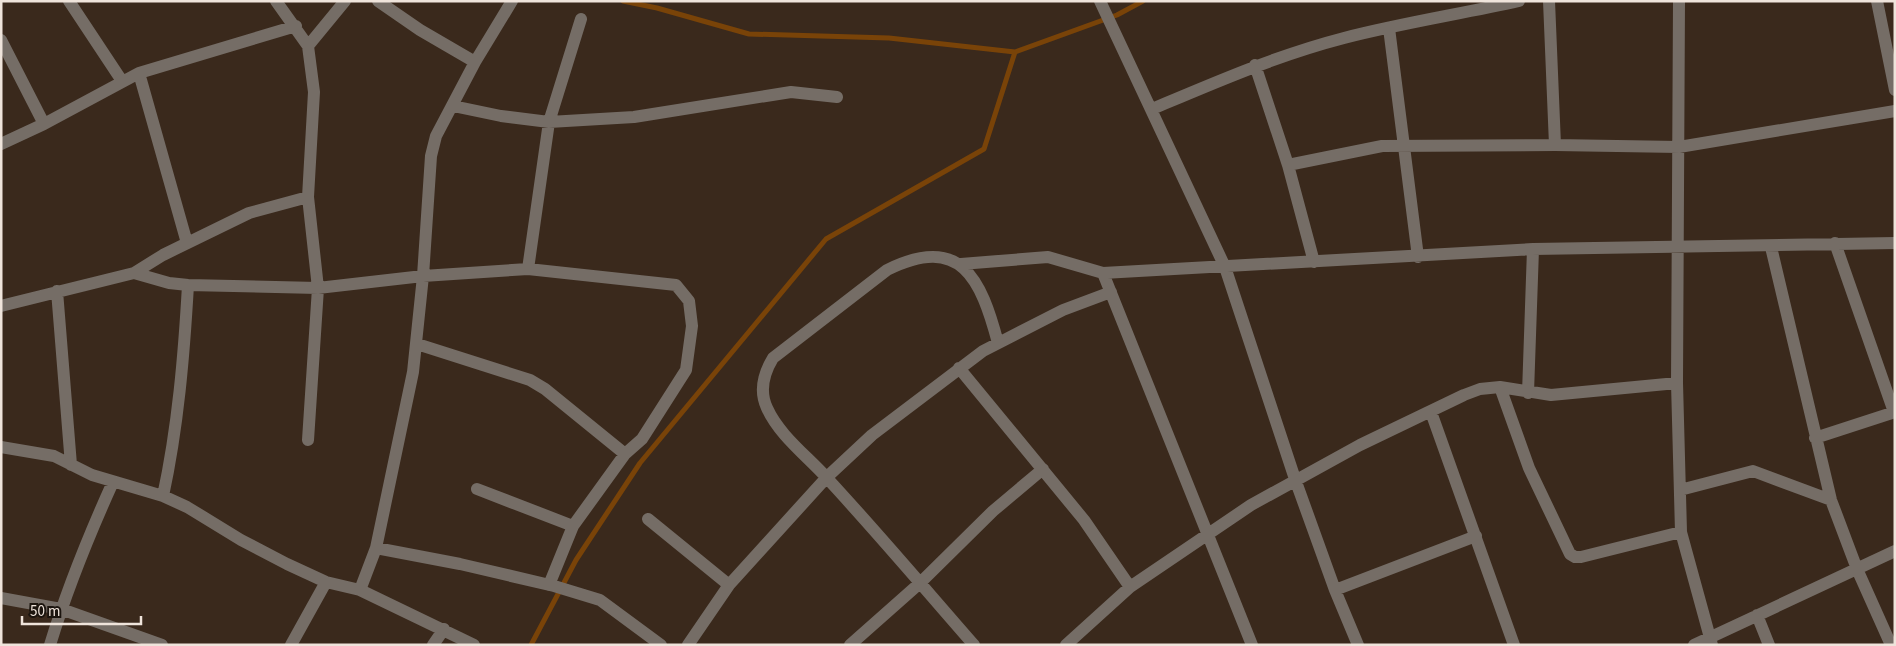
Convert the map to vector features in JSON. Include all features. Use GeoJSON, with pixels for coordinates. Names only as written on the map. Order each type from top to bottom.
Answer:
{"type":"FeatureCollection","features":[{"type":"Feature","properties":{"kind":"street"},"geometry":{"type":"LineString","coordinates":[[69,1],[122,81]]}},
{"type":"Feature","properties":{"kind":"street"},"geometry":{"type":"LineString","coordinates":[[276,1],[296,26],[308,46],[314,92],[308,197],[318,288],[308,440]]}},
{"type":"Feature","properties":{"kind":"street"},"geometry":{"type":"LineString","coordinates":[[308,46],[345,1]]}},
{"type":"Feature","properties":{"kind":"street"},"geometry":{"type":"LineString","coordinates":[[378,1],[420,30],[475,62]]}},
{"type":"Feature","properties":{"kind":"street"},"geometry":{"type":"LineString","coordinates":[[360,590],[376,548],[391,486],[417,344],[430,156],[436,136],[475,62],[512,1]]}},
{"type":"Feature","properties":{"kind":"street"},"geometry":{"type":"LineString","coordinates":[[1100,1],[1152,108],[1225,267],[1295,479],[1335,590],[1358,645]]}},
{"type":"Feature","properties":{"kind":"street"},"geometry":{"type":"LineString","coordinates":[[1152,108],[1255,65],[1344,38],[1519,1]]}},
{"type":"Feature","properties":{"kind":"street"},"geometry":{"type":"LineString","coordinates":[[1549,1],[1555,145]]}},
{"type":"Feature","properties":{"kind":"street"},"geometry":{"type":"LineString","coordinates":[[1679,1],[1677,94],[1679,147],[1677,383],[1681,532],[1711,641]]}},
{"type":"Feature","properties":{"kind":"street"},"geometry":{"type":"LineString","coordinates":[[1877,1],[1895,90]]}},
{"type":"Feature","properties":{"kind":"street"},"geometry":{"type":"LineString","coordinates":[[528,269],[549,122],[581,19]]}},
{"type":"Feature","properties":{"kind":"street"},"geometry":{"type":"LineString","coordinates":[[1,144],[44,124],[140,73],[296,26]]}},
{"type":"Feature","properties":{"kind":"street"},"geometry":{"type":"LineString","coordinates":[[1389,28],[1418,257]]}},
{"type":"Feature","properties":{"kind":"street"},"geometry":{"type":"LineString","coordinates":[[1,40],[44,124]]}},
{"type":"Feature","properties":{"kind":"street"},"geometry":{"type":"LineString","coordinates":[[1255,65],[1288,165],[1314,262]]}},
{"type":"Feature","properties":{"kind":"street"},"geometry":{"type":"LineString","coordinates":[[140,73],[187,243]]}},
{"type":"Feature","properties":{"kind":"street"},"geometry":{"type":"LineString","coordinates":[[453,106],[549,122],[634,117],[791,92],[837,97]]}},
{"type":"Feature","properties":{"kind":"street"},"geometry":{"type":"LineString","coordinates":[[1288,165],[1373,148],[1404,146],[1555,145],[1679,147],[1895,111]]}},
{"type":"Feature","properties":{"kind":"street"},"geometry":{"type":"LineString","coordinates":[[1,306],[134,274],[187,243],[250,213],[308,197]]}},
{"type":"Feature","properties":{"kind":"street"},"geometry":{"type":"LineString","coordinates":[[974,645],[827,477],[779,427],[767,409],[763,385],[766,370],[773,358],[887,270],[907,260],[934,257],[961,264],[1048,256],[1103,274],[1533,250],[1771,247],[1835,243],[1895,243]]}},
{"type":"Feature","properties":{"kind":"street"},"geometry":{"type":"LineString","coordinates":[[1815,438],[1894,412],[1835,243]]}},
{"type":"Feature","properties":{"kind":"street"},"geometry":{"type":"LineString","coordinates":[[1771,247],[1831,500],[1857,569],[1891,645]]}},
{"type":"Feature","properties":{"kind":"street"},"geometry":{"type":"LineString","coordinates":[[1528,393],[1533,250]]}},
{"type":"Feature","properties":{"kind":"street"},"geometry":{"type":"LineString","coordinates":[[961,264],[982,293],[998,343]]}},
{"type":"Feature","properties":{"kind":"street"},"geometry":{"type":"LineString","coordinates":[[134,274],[168,283],[188,285],[318,288],[423,276],[528,269],[676,285],[689,301],[692,326],[686,370],[642,439],[625,454],[573,526],[552,586]]}},
{"type":"Feature","properties":{"kind":"street"},"geometry":{"type":"LineString","coordinates":[[1103,274],[1252,645]]}},
{"type":"Feature","properties":{"kind":"street"},"geometry":{"type":"LineString","coordinates":[[163,496],[169,469],[184,347],[188,285]]}},
{"type":"Feature","properties":{"kind":"street"},"geometry":{"type":"LineString","coordinates":[[58,291],[71,465]]}},
{"type":"Feature","properties":{"kind":"street"},"geometry":{"type":"LineString","coordinates":[[688,645],[729,584],[827,477],[872,435],[959,368],[998,343],[1063,310],[1111,292]]}},
{"type":"Feature","properties":{"kind":"street"},"geometry":{"type":"LineString","coordinates":[[417,344],[530,380],[545,389],[625,454]]}},
{"type":"Feature","properties":{"kind":"street"},"geometry":{"type":"LineString","coordinates":[[959,368],[1084,520],[1130,587]]}},
{"type":"Feature","properties":{"kind":"street"},"geometry":{"type":"LineString","coordinates":[[1066,645],[1130,587],[1251,504],[1360,445],[1464,395],[1480,389],[1500,387],[1528,393],[1571,394],[1677,383]]}},
{"type":"Feature","properties":{"kind":"street"},"geometry":{"type":"LineString","coordinates":[[1500,387],[1529,468],[1570,554],[1575,557],[1581,557],[1681,532]]}},
{"type":"Feature","properties":{"kind":"street"},"geometry":{"type":"LineString","coordinates":[[1431,412],[1514,645]]}},
{"type":"Feature","properties":{"kind":"street"},"geometry":{"type":"LineString","coordinates":[[1,447],[40,452],[113,482],[163,496],[187,507],[241,540],[326,582],[360,590],[444,628],[474,645]]}},
{"type":"Feature","properties":{"kind":"street"},"geometry":{"type":"LineString","coordinates":[[850,645],[920,583],[993,510],[1043,469]]}},
{"type":"Feature","properties":{"kind":"street"},"geometry":{"type":"LineString","coordinates":[[1680,490],[1753,472],[1831,500]]}},
{"type":"Feature","properties":{"kind":"street"},"geometry":{"type":"LineString","coordinates":[[50,645],[61,609],[113,482]]}},
{"type":"Feature","properties":{"kind":"street"},"geometry":{"type":"LineString","coordinates":[[477,489],[573,526]]}},
{"type":"Feature","properties":{"kind":"street"},"geometry":{"type":"LineString","coordinates":[[648,519],[729,584]]}},
{"type":"Feature","properties":{"kind":"street"},"geometry":{"type":"LineString","coordinates":[[1335,590],[1476,536]]}},
{"type":"Feature","properties":{"kind":"street"},"geometry":{"type":"LineString","coordinates":[[376,548],[578,593],[604,602],[661,645]]}},
{"type":"Feature","properties":{"kind":"street"},"geometry":{"type":"LineString","coordinates":[[1694,645],[1711,641],[1757,615],[1895,552]]}},
{"type":"Feature","properties":{"kind":"street"},"geometry":{"type":"LineString","coordinates":[[291,645],[326,582]]}},
{"type":"Feature","properties":{"kind":"street"},"geometry":{"type":"LineString","coordinates":[[1,598],[61,609],[162,645]]}},
{"type":"Feature","properties":{"kind":"street"},"geometry":{"type":"LineString","coordinates":[[1757,615],[1769,645]]}},
{"type":"Feature","properties":{"kind":"street"},"geometry":{"type":"LineString","coordinates":[[433,645],[444,628]]}},
{"type":"Feature","properties":{"kind":"waterway"},"geometry":{"type":"LineString","coordinates":[[623,1],[657,8],[749,34],[889,38],[1015,52]]}},
{"type":"Feature","properties":{"kind":"waterway"},"geometry":{"type":"LineString","coordinates":[[531,645],[576,560],[640,463],[826,239],[984,149],[1015,52],[1117,15],[1143,1]]}}]}
